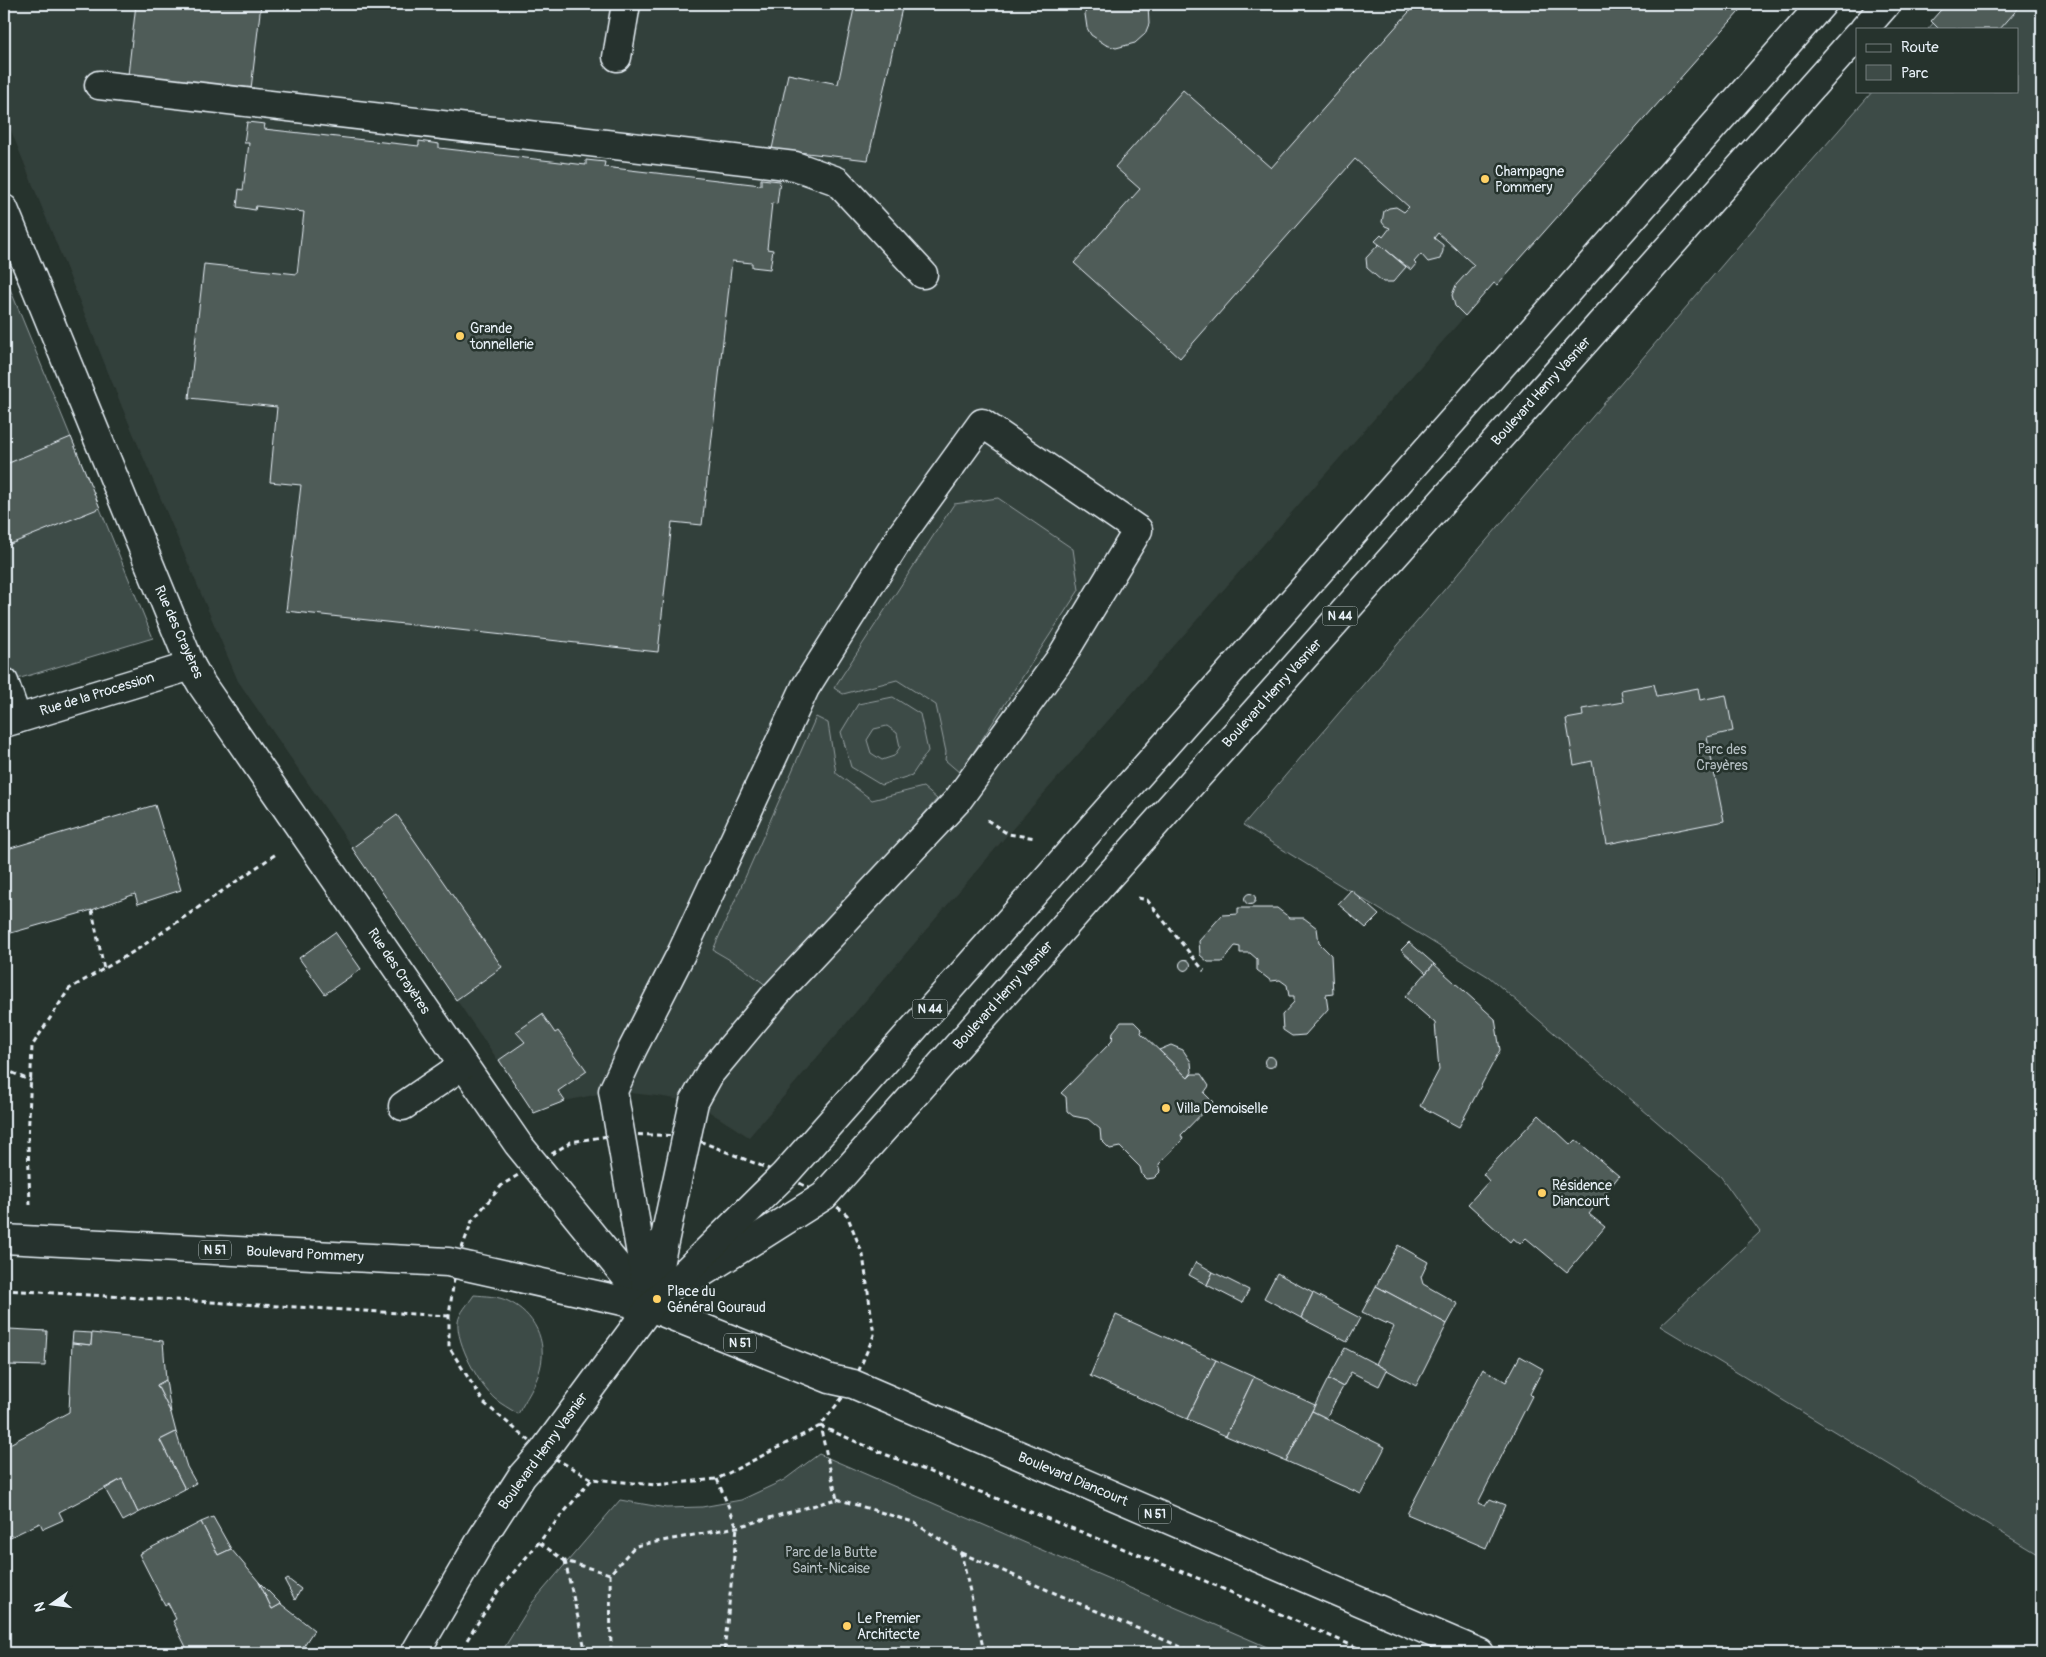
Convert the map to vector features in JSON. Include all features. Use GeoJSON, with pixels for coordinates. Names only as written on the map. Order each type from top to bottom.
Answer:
{"type":"FeatureCollection","features":[{"type":"Feature","properties":{"kind":"main road"},"geometry":{"type":"LineString","coordinates":[[617,57],[626,4]]}},
{"type":"Feature","properties":{"kind":"main road","name":"Boulevard Henry Vasnier"},"geometry":{"type":"LineString","coordinates":[[415,1653],[482,1538],[522,1476],[548,1444],[650,1306],[784,1175],[1822,4]]}},
{"type":"Feature","properties":{"kind":"main road"},"geometry":{"type":"LineString","coordinates":[[1865,28],[1886,4]]}},
{"type":"Feature","properties":{"kind":"main road","name":"Boulevard Henry Vasnier"},"geometry":{"type":"LineString","coordinates":[[650,1306],[824,1196],[1856,37]]}},
{"type":"Feature","properties":{"kind":"main road"},"geometry":{"type":"LineString","coordinates":[[99,85],[795,166],[837,180],[923,274]]}},
{"type":"Feature","properties":{"kind":"main road","name":"Rue des Crayères"},"geometry":{"type":"LineString","coordinates":[[4,208],[191,666],[304,834],[526,1154]]}},
{"type":"Feature","properties":{"kind":"main road"},"geometry":{"type":"LineString","coordinates":[[982,423],[1138,530],[1060,660],[957,801],[776,994],[710,1073],[694,1102],[650,1306],[613,1091],[683,950],[805,688],[902,534],[982,423]]}},
{"type":"Feature","properties":{"kind":"main road","name":"Rue de la Procession"},"geometry":{"type":"LineString","coordinates":[[10,721],[191,666]]}},
{"type":"Feature","properties":{"kind":"main road"},"geometry":{"type":"LineString","coordinates":[[4,682],[10,721]]}},
{"type":"Feature","properties":{"kind":"main road"},"geometry":{"type":"LineString","coordinates":[[403,1106],[463,1064]]}},
{"type":"Feature","properties":{"kind":"main road"},"geometry":{"type":"LineString","coordinates":[[526,1154],[650,1306]]}},
{"type":"Feature","properties":{"kind":"main road","name":"Boulevard Pommery"},"geometry":{"type":"LineString","coordinates":[[16,1240],[456,1264]]}},
{"type":"Feature","properties":{"kind":"main road","name":"N 51"},"geometry":{"type":"LineString","coordinates":[[456,1264],[650,1306],[841,1382]]}},
{"type":"Feature","properties":{"kind":"main road","name":"Boulevard Diancourt"},"geometry":{"type":"LineString","coordinates":[[841,1382],[1480,1653]]}},
{"type":"Feature","properties":{"kind":"path"},"geometry":{"type":"LineString","coordinates":[[16,1240],[28,1142],[32,1046],[69,989],[138,949],[304,834]]}},
{"type":"Feature","properties":{"kind":"path"},"geometry":{"type":"LineString","coordinates":[[92,910],[104,969]]}},
{"type":"Feature","properties":{"kind":"path"},"geometry":{"type":"LineString","coordinates":[[4,1069],[31,1081]]}},
{"type":"Feature","properties":{"kind":"path"},"geometry":{"type":"LineString","coordinates":[[463,1646],[498,1591],[592,1479],[655,1485],[718,1479],[820,1426],[841,1382],[874,1335],[863,1255],[847,1215],[824,1196],[784,1175],[687,1136],[620,1134],[571,1142],[526,1154],[472,1221],[456,1264],[449,1316],[448,1346],[484,1402],[526,1438]]}},
{"type":"Feature","properties":{"kind":"path"},"geometry":{"type":"LineString","coordinates":[[4,1290],[449,1316]]}},
{"type":"Feature","properties":{"kind":"path"},"geometry":{"type":"LineString","coordinates":[[820,1426],[837,1499]]}},
{"type":"Feature","properties":{"kind":"path"},"geometry":{"type":"LineString","coordinates":[[820,1426],[887,1455],[1206,1580],[1369,1653]]}},
{"type":"Feature","properties":{"kind":"path"},"geometry":{"type":"LineString","coordinates":[[718,1479],[737,1527],[724,1653]]}},
{"type":"Feature","properties":{"kind":"path"},"geometry":{"type":"LineString","coordinates":[[611,1653],[610,1574],[635,1546],[737,1527],[837,1499],[913,1522],[961,1553],[1195,1653]]}},
{"type":"Feature","properties":{"kind":"path"},"geometry":{"type":"LineString","coordinates":[[540,1543],[565,1561],[610,1574]]}},
{"type":"Feature","properties":{"kind":"path"},"geometry":{"type":"LineString","coordinates":[[961,1553],[983,1647]]}},
{"type":"Feature","properties":{"kind":"path"},"geometry":{"type":"LineString","coordinates":[[565,1561],[586,1653]]}},
{"type":"Feature","properties":{"kind":"path"},"geometry":{"type":"LineString","coordinates":[[975,1653],[983,1647],[1011,1653]]}},
{"type":"Feature","properties":{"kind":"shaded area","name":"Champagne Pommery"},"geometry":{"type":"Polygon","coordinates":[[[4,4],[1746,4],[1497,285],[1494,283],[1008,834],[749,1137],[694,1102],[613,1091],[565,1101],[534,1113],[238,681],[122,407],[4,113],[4,4]]]}},
{"type":"Feature","properties":{"kind":"green space","name":"Parc des Crayères"},"geometry":{"type":"Polygon","coordinates":[[[1950,4],[2042,4],[2042,1557],[1660,1326],[1760,1232],[1721,1177],[1489,977],[1243,825],[1872,92],[2018,92],[2018,28],[1929,28],[1950,4]]]}},
{"type":"Feature","properties":{"kind":"green space"},"geometry":{"type":"Polygon","coordinates":[[[4,274],[153,638],[4,683],[4,274]]]}},
{"type":"Feature","properties":{"kind":"green space"},"geometry":{"type":"Polygon","coordinates":[[[998,498],[1073,549],[1079,590],[960,773],[945,760],[946,752],[936,705],[897,680],[843,694],[834,688],[954,504],[998,498]]]}},
{"type":"Feature","properties":{"kind":"green space"},"geometry":{"type":"Polygon","coordinates":[[[893,697],[920,714],[928,751],[912,775],[881,785],[851,767],[841,732],[858,704],[893,697]],[[887,726],[874,729],[867,740],[871,753],[882,760],[894,756],[900,747],[897,733],[887,726]]]}},
{"type":"Feature","properties":{"kind":"green space"},"geometry":{"type":"Polygon","coordinates":[[[816,717],[828,723],[836,773],[872,800],[923,787],[937,799],[771,989],[742,967],[713,950],[816,717]]]}},
{"type":"Feature","properties":{"kind":"green space"},"geometry":{"type":"Polygon","coordinates":[[[474,1295],[491,1296],[508,1301],[525,1313],[537,1329],[542,1348],[540,1369],[518,1414],[497,1401],[489,1393],[476,1374],[465,1352],[458,1331],[458,1322],[462,1312],[474,1295]]]}},
{"type":"Feature","properties":{"kind":"green space","name":"Parc de la Butte Saint-Nicaise"},"geometry":{"type":"Polygon","coordinates":[[[819,1454],[1281,1653],[501,1653],[532,1603],[620,1500],[666,1508],[702,1507],[741,1500],[784,1480],[819,1454]]]}},
{"type":"Feature","properties":{"kind":"building"},"geometry":{"type":"Polygon","coordinates":[[[136,4],[261,4],[251,89],[128,75],[136,4]]]}},
{"type":"Feature","properties":{"kind":"building"},"geometry":{"type":"Polygon","coordinates":[[[855,4],[885,4],[902,8],[868,160],[772,149],[788,74],[838,84],[855,4]]]}},
{"type":"Feature","properties":{"kind":"building"},"geometry":{"type":"Polygon","coordinates":[[[894,4],[930,4],[922,8],[911,9],[894,4]]]}},
{"type":"Feature","properties":{"kind":"building"},"geometry":{"type":"Polygon","coordinates":[[[1087,4],[1148,4],[1149,24],[1145,34],[1135,43],[1116,48],[1106,45],[1091,35],[1087,28],[1085,14],[1087,4]]]}},
{"type":"Feature","properties":{"kind":"building","name":"Champagne Pommery"},"geometry":{"type":"Polygon","coordinates":[[[1416,4],[1746,4],[1497,285],[1494,283],[1465,316],[1455,306],[1452,295],[1456,285],[1474,265],[1438,233],[1434,238],[1443,245],[1440,259],[1428,262],[1421,254],[1414,262],[1416,264],[1411,270],[1375,241],[1381,235],[1383,237],[1390,228],[1382,222],[1384,211],[1396,207],[1404,212],[1409,207],[1355,159],[1180,358],[1074,263],[1140,189],[1115,167],[1183,90],[1271,168],[1416,4]]]}},
{"type":"Feature","properties":{"kind":"building"},"geometry":{"type":"Polygon","coordinates":[[[1946,4],[2022,4],[2001,28],[1938,28],[1931,21],[1946,4]]]}},
{"type":"Feature","properties":{"kind":"building","name":"Grande tonnellerie"},"geometry":{"type":"Polygon","coordinates":[[[247,122],[265,124],[264,129],[419,146],[419,141],[439,144],[439,148],[586,165],[586,160],[605,162],[604,167],[761,185],[761,179],[780,181],[777,204],[772,203],[767,249],[773,250],[770,269],[752,267],[752,263],[732,261],[702,525],[672,522],[658,652],[286,611],[301,485],[270,482],[277,407],[189,398],[204,264],[297,274],[304,212],[256,206],[255,210],[237,207],[239,189],[243,190],[249,143],[244,143],[247,122]]]}},
{"type":"Feature","properties":{"kind":"building"},"geometry":{"type":"Polygon","coordinates":[[[1379,244],[1406,267],[1393,282],[1383,282],[1367,268],[1366,258],[1379,244]]]}},
{"type":"Feature","properties":{"kind":"building"},"geometry":{"type":"Polygon","coordinates":[[[71,437],[100,508],[8,545],[4,536],[4,465],[71,437]]]}},
{"type":"Feature","properties":{"kind":"building"},"geometry":{"type":"Polygon","coordinates":[[[1654,684],[1657,696],[1698,688],[1700,700],[1726,695],[1733,731],[1707,737],[1724,821],[1607,844],[1592,761],[1574,765],[1566,719],[1583,716],[1582,709],[1623,702],[1621,690],[1654,684]]]}},
{"type":"Feature","properties":{"kind":"building"},"geometry":{"type":"Polygon","coordinates":[[[155,805],[181,890],[138,904],[135,894],[92,910],[4,935],[4,850],[155,805]]]}},
{"type":"Feature","properties":{"kind":"building"},"geometry":{"type":"Polygon","coordinates":[[[397,815],[502,967],[456,1000],[352,848],[397,815]]]}},
{"type":"Feature","properties":{"kind":"building"},"geometry":{"type":"Polygon","coordinates":[[[1351,890],[1379,915],[1366,928],[1338,904],[1351,890]]]}},
{"type":"Feature","properties":{"kind":"building"},"geometry":{"type":"Polygon","coordinates":[[[1248,894],[1252,894],[1255,899],[1254,903],[1248,904],[1245,901],[1245,897],[1248,894]]]}},
{"type":"Feature","properties":{"kind":"building"},"geometry":{"type":"Polygon","coordinates":[[[1238,908],[1277,908],[1290,918],[1304,918],[1317,928],[1319,943],[1331,955],[1333,994],[1326,995],[1328,1009],[1305,1035],[1292,1036],[1283,1030],[1282,1015],[1294,1002],[1294,996],[1289,996],[1287,985],[1280,980],[1271,981],[1257,970],[1257,959],[1250,953],[1240,953],[1240,947],[1235,946],[1222,962],[1208,962],[1200,955],[1199,941],[1222,915],[1238,914],[1238,908]]]}},
{"type":"Feature","properties":{"kind":"building"},"geometry":{"type":"Polygon","coordinates":[[[335,932],[361,969],[325,994],[299,958],[335,932]]]}},
{"type":"Feature","properties":{"kind":"building"},"geometry":{"type":"Polygon","coordinates":[[[1409,942],[1434,964],[1426,973],[1401,950],[1409,942]]]}},
{"type":"Feature","properties":{"kind":"building"},"geometry":{"type":"Polygon","coordinates":[[[1183,960],[1187,960],[1190,965],[1189,969],[1183,970],[1180,967],[1180,963],[1183,960]]]}},
{"type":"Feature","properties":{"kind":"building"},"geometry":{"type":"Polygon","coordinates":[[[1434,964],[1495,1019],[1500,1050],[1459,1127],[1420,1106],[1439,1070],[1435,1023],[1405,997],[1434,964]]]}},
{"type":"Feature","properties":{"kind":"building"},"geometry":{"type":"Polygon","coordinates":[[[542,1014],[555,1033],[558,1031],[587,1071],[558,1091],[565,1101],[534,1113],[499,1060],[525,1042],[516,1032],[542,1014]]]}},
{"type":"Feature","properties":{"kind":"building","name":"Villa Demoiselle"},"geometry":{"type":"Polygon","coordinates":[[[1121,1022],[1134,1022],[1142,1030],[1141,1033],[1188,1078],[1192,1074],[1201,1074],[1209,1086],[1204,1093],[1213,1102],[1181,1135],[1183,1139],[1159,1164],[1161,1171],[1154,1178],[1146,1179],[1142,1175],[1140,1167],[1120,1147],[1110,1149],[1101,1140],[1100,1129],[1088,1119],[1073,1116],[1067,1111],[1066,1097],[1061,1093],[1112,1041],[1113,1032],[1121,1022]]]}},
{"type":"Feature","properties":{"kind":"building"},"geometry":{"type":"Polygon","coordinates":[[[1171,1045],[1183,1050],[1191,1062],[1192,1072],[1188,1078],[1159,1050],[1171,1045]]]}},
{"type":"Feature","properties":{"kind":"building"},"geometry":{"type":"Polygon","coordinates":[[[1268,1057],[1272,1057],[1275,1062],[1274,1066],[1268,1067],[1265,1064],[1265,1060],[1268,1057]]]}},
{"type":"Feature","properties":{"kind":"building","name":"Résidence Diancourt"},"geometry":{"type":"Polygon","coordinates":[[[1539,1115],[1571,1145],[1576,1140],[1619,1176],[1589,1214],[1605,1227],[1567,1272],[1526,1238],[1520,1244],[1513,1238],[1510,1242],[1468,1204],[1489,1181],[1483,1174],[1539,1115]]]}},
{"type":"Feature","properties":{"kind":"building"},"geometry":{"type":"Polygon","coordinates":[[[1398,1245],[1428,1262],[1421,1277],[1423,1284],[1458,1304],[1447,1324],[1376,1286],[1398,1245]]]}},
{"type":"Feature","properties":{"kind":"building"},"geometry":{"type":"Polygon","coordinates":[[[1196,1262],[1213,1272],[1207,1285],[1189,1275],[1196,1262]]]}},
{"type":"Feature","properties":{"kind":"building"},"geometry":{"type":"Polygon","coordinates":[[[1213,1272],[1249,1290],[1242,1303],[1207,1285],[1213,1272]]]}},
{"type":"Feature","properties":{"kind":"building"},"geometry":{"type":"Polygon","coordinates":[[[1277,1273],[1313,1293],[1301,1318],[1264,1298],[1277,1273]]]}},
{"type":"Feature","properties":{"kind":"building"},"geometry":{"type":"Polygon","coordinates":[[[1376,1286],[1447,1324],[1416,1386],[1376,1364],[1394,1327],[1362,1312],[1376,1286]]]}},
{"type":"Feature","properties":{"kind":"building"},"geometry":{"type":"Polygon","coordinates":[[[1313,1293],[1360,1318],[1347,1342],[1301,1318],[1313,1293]]]}},
{"type":"Feature","properties":{"kind":"building"},"geometry":{"type":"Polygon","coordinates":[[[1116,1315],[1216,1360],[1187,1419],[1090,1376],[1116,1315]]]}},
{"type":"Feature","properties":{"kind":"building"},"geometry":{"type":"Polygon","coordinates":[[[9,1329],[47,1331],[45,1366],[7,1365],[9,1329]]]}},
{"type":"Feature","properties":{"kind":"building"},"geometry":{"type":"Polygon","coordinates":[[[73,1332],[92,1333],[91,1345],[72,1343],[73,1332]]]}},
{"type":"Feature","properties":{"kind":"building"},"geometry":{"type":"Polygon","coordinates":[[[92,1333],[163,1341],[166,1380],[157,1385],[171,1413],[176,1432],[160,1440],[185,1489],[138,1513],[122,1479],[59,1512],[63,1520],[43,1529],[40,1523],[4,1540],[4,1447],[69,1412],[72,1343],[91,1345],[92,1333]]]}},
{"type":"Feature","properties":{"kind":"building"},"geometry":{"type":"Polygon","coordinates":[[[1345,1348],[1387,1370],[1379,1386],[1351,1372],[1343,1387],[1328,1379],[1345,1348]]]}},
{"type":"Feature","properties":{"kind":"building"},"geometry":{"type":"Polygon","coordinates":[[[1520,1356],[1543,1369],[1530,1394],[1532,1396],[1478,1503],[1485,1506],[1490,1499],[1505,1505],[1486,1548],[1407,1514],[1483,1369],[1506,1382],[1520,1356]]]}},
{"type":"Feature","properties":{"kind":"building"},"geometry":{"type":"Polygon","coordinates":[[[1216,1360],[1254,1377],[1226,1436],[1187,1419],[1216,1360]]]}},
{"type":"Feature","properties":{"kind":"building"},"geometry":{"type":"Polygon","coordinates":[[[1254,1377],[1315,1405],[1286,1461],[1226,1436],[1254,1377]]]}},
{"type":"Feature","properties":{"kind":"building"},"geometry":{"type":"Polygon","coordinates":[[[1328,1379],[1343,1387],[1326,1418],[1312,1411],[1328,1379]]]}},
{"type":"Feature","properties":{"kind":"building"},"geometry":{"type":"Polygon","coordinates":[[[166,1380],[171,1413],[157,1385],[166,1380]]]}},
{"type":"Feature","properties":{"kind":"building"},"geometry":{"type":"Polygon","coordinates":[[[1312,1411],[1385,1447],[1361,1494],[1286,1461],[1312,1411]]]}},
{"type":"Feature","properties":{"kind":"building"},"geometry":{"type":"Polygon","coordinates":[[[176,1432],[187,1467],[196,1483],[185,1489],[160,1440],[176,1432]]]}},
{"type":"Feature","properties":{"kind":"building"},"geometry":{"type":"Polygon","coordinates":[[[122,1479],[138,1513],[123,1521],[105,1489],[122,1479]]]}},
{"type":"Feature","properties":{"kind":"building"},"geometry":{"type":"Polygon","coordinates":[[[213,1517],[231,1549],[218,1555],[201,1522],[213,1517]]]}},
{"type":"Feature","properties":{"kind":"building"},"geometry":{"type":"Polygon","coordinates":[[[201,1522],[218,1555],[231,1549],[259,1582],[272,1609],[281,1604],[314,1630],[299,1653],[189,1653],[173,1621],[176,1619],[168,1603],[165,1605],[139,1554],[201,1522]]]}},
{"type":"Feature","properties":{"kind":"building"},"geometry":{"type":"Polygon","coordinates":[[[288,1579],[301,1589],[295,1600],[285,1581],[288,1579]]]}},
{"type":"Feature","properties":{"kind":"building"},"geometry":{"type":"Polygon","coordinates":[[[259,1582],[281,1604],[272,1609],[259,1582]]]}},
{"type":"Feature","properties":{"kind":"place","name":"Champagne Pommery"},"geometry":{"type":"Point","coordinates":[1485,179]}},
{"type":"Feature","properties":{"kind":"place","name":"Grande tonnellerie"},"geometry":{"type":"Point","coordinates":[460,336]}},
{"type":"Feature","properties":{"kind":"place","name":"Villa Demoiselle"},"geometry":{"type":"Point","coordinates":[1166,1108]}},
{"type":"Feature","properties":{"kind":"place","name":"Résidence Diancourt"},"geometry":{"type":"Point","coordinates":[1542,1193]}},
{"type":"Feature","properties":{"kind":"place","name":"Place du Général Gouraud"},"geometry":{"type":"Point","coordinates":[657,1299]}},
{"type":"Feature","properties":{"kind":"place","name":"Le Premier Architecte"},"geometry":{"type":"Point","coordinates":[847,1626]}}]}
